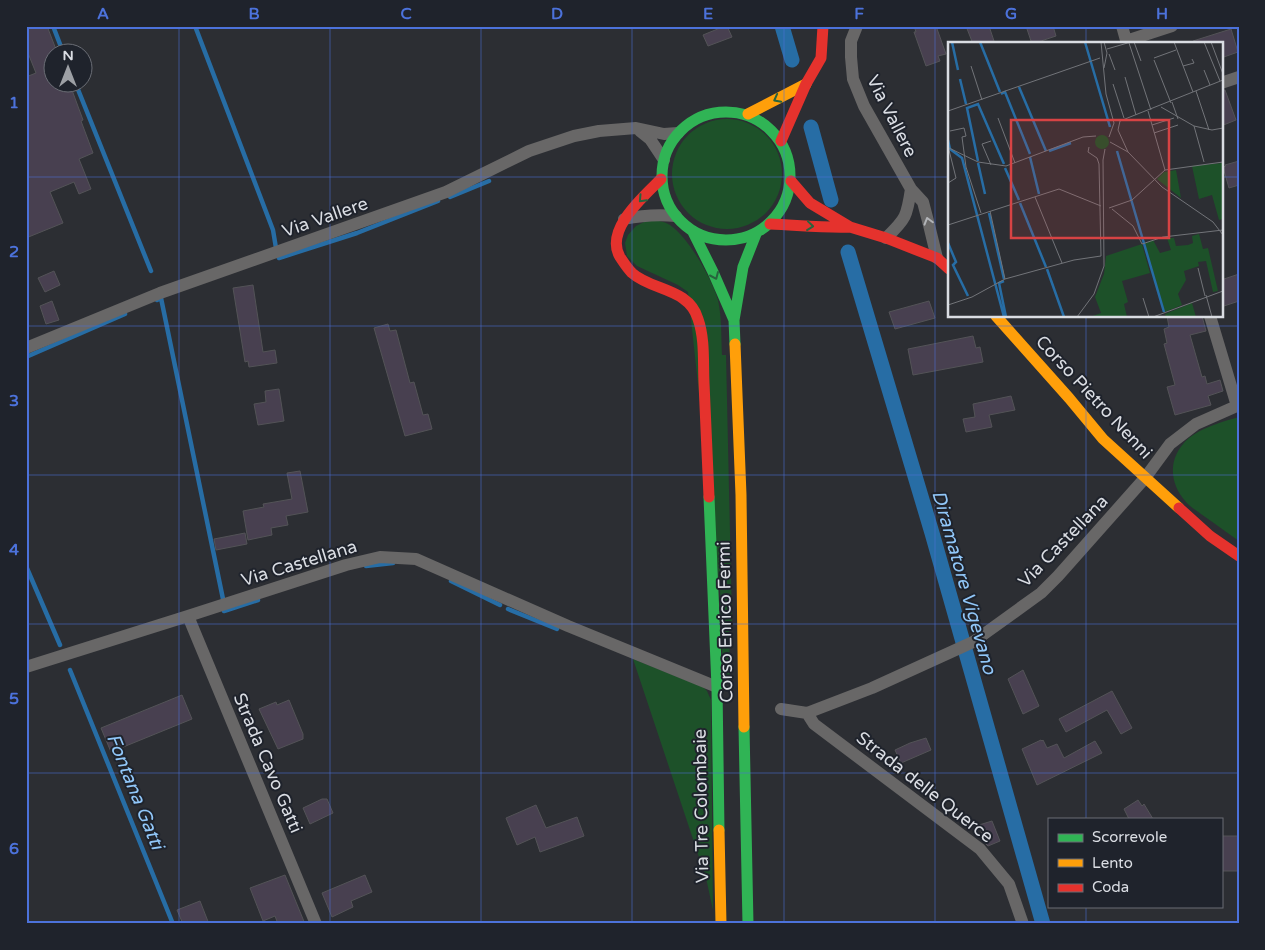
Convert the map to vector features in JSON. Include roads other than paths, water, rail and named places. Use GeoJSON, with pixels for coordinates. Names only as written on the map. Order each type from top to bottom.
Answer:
{"type":"FeatureCollection","features":[{"type":"Feature","properties":{"kind":"main road"},"geometry":{"type":"LineString","coordinates":[[782,142],[806,84],[821,58],[823,26]]}},
{"type":"Feature","properties":{"kind":"main road"},"geometry":{"type":"LineString","coordinates":[[748,114],[806,84]]}},
{"type":"Feature","properties":{"kind":"main road"},"geometry":{"type":"LineString","coordinates":[[729,111],[748,114],[767,125],[782,142],[790,161],[791,181],[785,205],[770,224],[756,234],[740,239],[708,238],[684,225],[666,200],[661,180],[664,160],[669,145],[678,133],[692,121],[710,113],[729,111]]}},
{"type":"Feature","properties":{"kind":"main road"},"geometry":{"type":"LineString","coordinates":[[624,219],[661,180]]}},
{"type":"Feature","properties":{"kind":"main road"},"geometry":{"type":"LineString","coordinates":[[791,181],[810,203],[850,227],[886,238],[937,258],[948,268]]}},
{"type":"Feature","properties":{"kind":"main road","name":"Via Tre Colombaie"},"geometry":{"type":"LineString","coordinates":[[624,219],[618,231],[616,244],[619,259],[633,274],[690,304],[699,319],[703,351],[717,687],[721,924]]}},
{"type":"Feature","properties":{"kind":"main road"},"geometry":{"type":"LineString","coordinates":[[770,224],[832,228],[850,227]]}},
{"type":"Feature","properties":{"kind":"main road","name":"Corso Enrico Fermi"},"geometry":{"type":"LineString","coordinates":[[694,232],[734,320]]}},
{"type":"Feature","properties":{"kind":"main road","name":"Corso Enrico Fermi"},"geometry":{"type":"LineString","coordinates":[[748,924],[741,495],[734,320],[743,267],[756,234]]}},
{"type":"Feature","properties":{"kind":"main road","name":"Corso Pietro Nenni"},"geometry":{"type":"LineString","coordinates":[[998,318],[1103,439],[1210,536],[1239,556]]}},
{"type":"Feature","properties":{"kind":"street","name":"Via Vallere"},"geometry":{"type":"LineString","coordinates":[[857,26],[851,41],[853,79],[864,106],[911,189],[923,202],[937,258]]}},
{"type":"Feature","properties":{"kind":"street"},"geometry":{"type":"LineString","coordinates":[[1122,26],[1126,42],[1172,26]]}},
{"type":"Feature","properties":{"kind":"street"},"geometry":{"type":"LineString","coordinates":[[1222,82],[1239,77]]}},
{"type":"Feature","properties":{"kind":"street","name":"Via Vallere"},"geometry":{"type":"LineString","coordinates":[[28,344],[160,293],[446,192],[529,151],[574,136],[599,131],[636,128],[664,134],[678,133]]}},
{"type":"Feature","properties":{"kind":"street"},"geometry":{"type":"LineString","coordinates":[[636,128],[650,138],[664,160]]}},
{"type":"Feature","properties":{"kind":"street"},"geometry":{"type":"LineString","coordinates":[[886,238],[901,223],[906,214],[911,189]]}},
{"type":"Feature","properties":{"kind":"street"},"geometry":{"type":"LineString","coordinates":[[624,219],[657,214],[676,216]]}},
{"type":"Feature","properties":{"kind":"street"},"geometry":{"type":"LineString","coordinates":[[1211,318],[1238,405]]}},
{"type":"Feature","properties":{"kind":"street","name":"Via Castellana"},"geometry":{"type":"LineString","coordinates":[[807,714],[872,688],[973,642],[1023,606],[1058,576],[1145,478],[1170,444],[1196,424],[1238,405]]}},
{"type":"Feature","properties":{"kind":"street","name":"Via Castellana"},"geometry":{"type":"LineString","coordinates":[[26,667],[346,565],[380,557],[416,559],[568,626],[717,687]]}},
{"type":"Feature","properties":{"kind":"street","name":"Strada Cavo Gatti"},"geometry":{"type":"LineString","coordinates":[[188,616],[316,924]]}},
{"type":"Feature","properties":{"kind":"street"},"geometry":{"type":"LineString","coordinates":[[781,709],[807,714]]}},
{"type":"Feature","properties":{"kind":"street","name":"Strada delle Querce"},"geometry":{"type":"LineString","coordinates":[[807,714],[814,724],[980,850],[1009,884],[1022,924]]}},
{"type":"Feature","properties":{"kind":"waterway"},"geometry":{"type":"LineString","coordinates":[[53,26],[59,42]]}},
{"type":"Feature","properties":{"kind":"waterway"},"geometry":{"type":"LineString","coordinates":[[195,26],[273,230],[276,248]]}},
{"type":"Feature","properties":{"kind":"waterway","name":"Diramatore Vigevano"},"geometry":{"type":"LineString","coordinates":[[782,26],[792,60]]}},
{"type":"Feature","properties":{"kind":"waterway"},"geometry":{"type":"LineString","coordinates":[[79,92],[151,271]]}},
{"type":"Feature","properties":{"kind":"waterway","name":"Diramatore Vigevano"},"geometry":{"type":"LineString","coordinates":[[811,127],[831,200]]}},
{"type":"Feature","properties":{"kind":"waterway"},"geometry":{"type":"LineString","coordinates":[[450,197],[489,181]]}},
{"type":"Feature","properties":{"kind":"waterway"},"geometry":{"type":"LineString","coordinates":[[279,258],[357,233],[438,201]]}},
{"type":"Feature","properties":{"kind":"waterway","name":"Diramatore Vigevano"},"geometry":{"type":"LineString","coordinates":[[848,252],[932,533],[1043,924]]}},
{"type":"Feature","properties":{"kind":"waterway"},"geometry":{"type":"LineString","coordinates":[[157,300],[161,298],[223,599]]}},
{"type":"Feature","properties":{"kind":"waterway"},"geometry":{"type":"LineString","coordinates":[[26,357],[125,314]]}},
{"type":"Feature","properties":{"kind":"waterway"},"geometry":{"type":"LineString","coordinates":[[366,566],[393,563]]}},
{"type":"Feature","properties":{"kind":"waterway","name":"Fontana Gatti"},"geometry":{"type":"LineString","coordinates":[[26,566],[60,645]]}},
{"type":"Feature","properties":{"kind":"waterway"},"geometry":{"type":"LineString","coordinates":[[451,581],[500,605]]}},
{"type":"Feature","properties":{"kind":"waterway"},"geometry":{"type":"LineString","coordinates":[[224,611],[258,600]]}},
{"type":"Feature","properties":{"kind":"waterway"},"geometry":{"type":"LineString","coordinates":[[508,609],[557,629]]}},
{"type":"Feature","properties":{"kind":"waterway","name":"Fontana Gatti"},"geometry":{"type":"LineString","coordinates":[[70,670],[173,924]]}}]}
